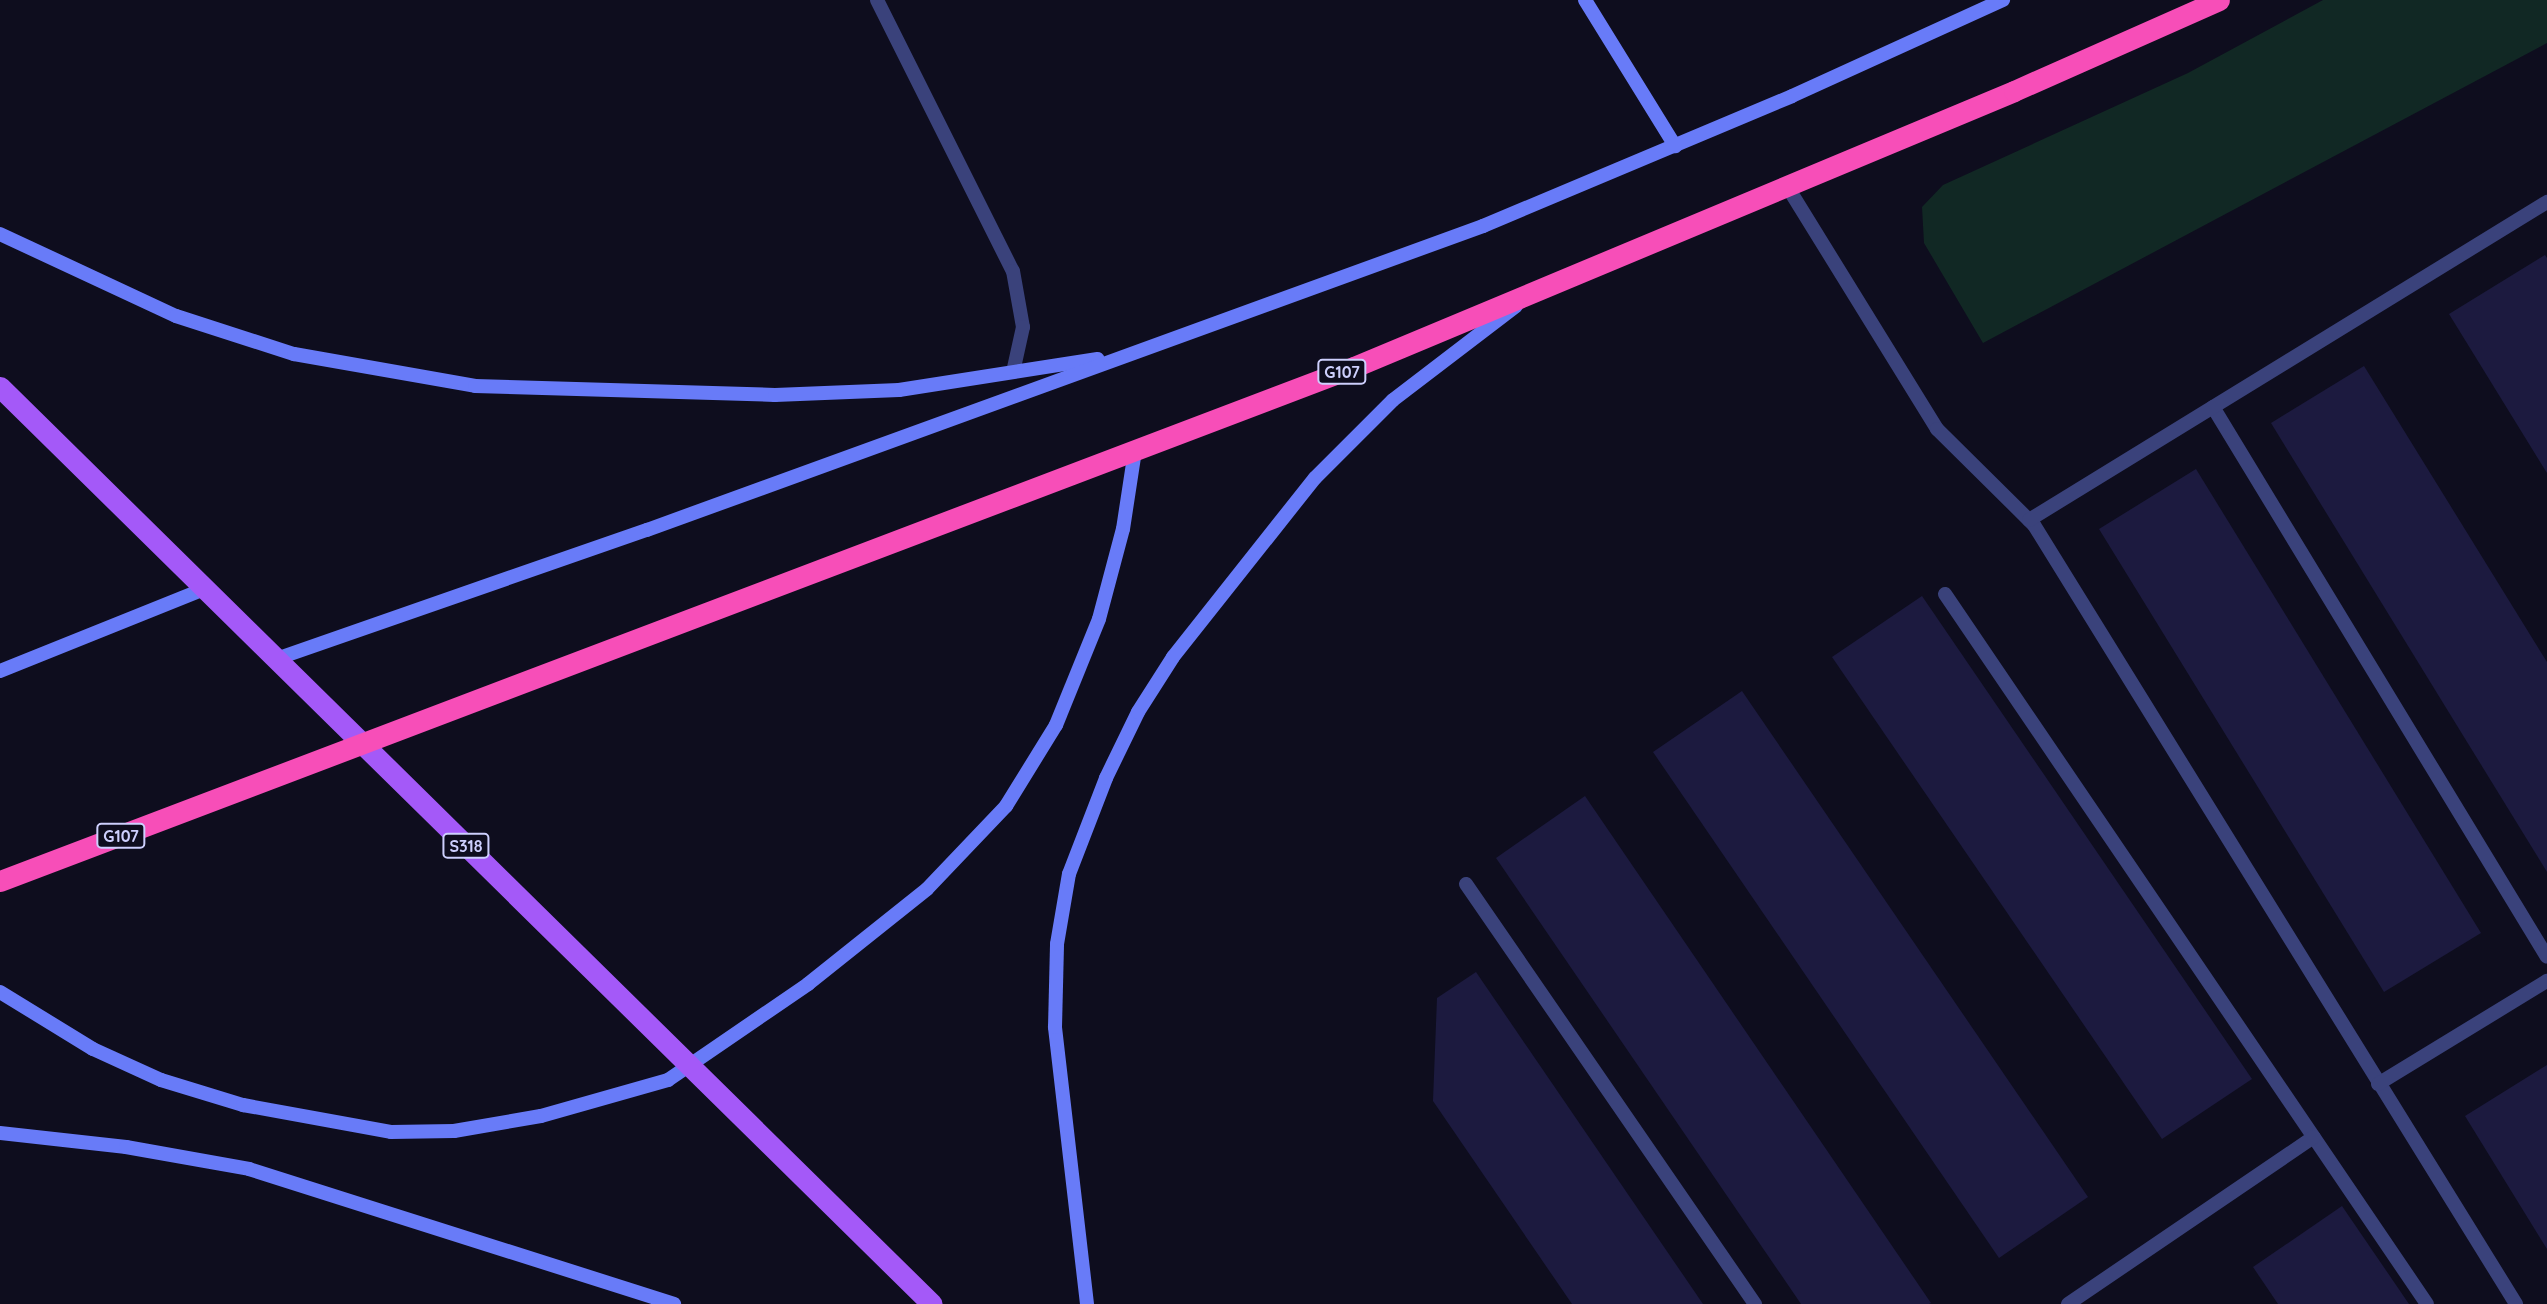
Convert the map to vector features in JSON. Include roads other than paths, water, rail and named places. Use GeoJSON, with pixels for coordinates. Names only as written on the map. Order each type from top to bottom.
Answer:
{"type":"FeatureCollection","features":[{"type":"Feature","properties":{"kind":"highway","name":"G107"},"geometry":{"type":"LineString","coordinates":[[0,881],[1135,451],[1533,292],[2219,0]]}},
{"type":"Feature","properties":{"kind":"main road","name":"S318"},"geometry":{"type":"LineString","coordinates":[[0,387],[932,1304]]}},
{"type":"Feature","properties":{"kind":"street"},"geometry":{"type":"LineString","coordinates":[[877,0],[1013,271],[1023,327],[1013,372]]}},
{"type":"Feature","properties":{"kind":"street"},"geometry":{"type":"LineString","coordinates":[[1585,0],[1675,146]]}},
{"type":"Feature","properties":{"kind":"street"},"geometry":{"type":"LineString","coordinates":[[276,659],[1483,226],[1675,146],[2003,0]]}},
{"type":"Feature","properties":{"kind":"street"},"geometry":{"type":"LineString","coordinates":[[1787,186],[1937,429],[2029,520],[2516,1304]]}},
{"type":"Feature","properties":{"kind":"street"},"geometry":{"type":"LineString","coordinates":[[2029,520],[2547,202]]}},
{"type":"Feature","properties":{"kind":"street"},"geometry":{"type":"LineString","coordinates":[[0,234],[176,316],[267,345],[475,386],[775,395],[899,390],[1130,354]]}},
{"type":"Feature","properties":{"kind":"street"},"geometry":{"type":"LineString","coordinates":[[1087,1304],[1055,1027],[1057,944],[1069,874],[1106,778],[1173,657],[1315,478],[1393,400],[1533,292]]}},
{"type":"Feature","properties":{"kind":"street"},"geometry":{"type":"LineString","coordinates":[[2213,407],[2547,957]]}},
{"type":"Feature","properties":{"kind":"street"},"geometry":{"type":"LineString","coordinates":[[0,992],[93,1049],[161,1080],[243,1105],[391,1132],[454,1131],[541,1116],[668,1080],[807,985],[927,889],[1006,806],[1056,725],[1099,619],[1123,529],[1135,451]]}},
{"type":"Feature","properties":{"kind":"street"},"geometry":{"type":"LineString","coordinates":[[0,671],[204,589]]}},
{"type":"Feature","properties":{"kind":"street"},"geometry":{"type":"LineString","coordinates":[[1945,594],[2427,1304]]}},
{"type":"Feature","properties":{"kind":"street"},"geometry":{"type":"LineString","coordinates":[[1466,884],[1755,1304]]}},
{"type":"Feature","properties":{"kind":"street"},"geometry":{"type":"LineString","coordinates":[[2378,1084],[2547,981]]}},
{"type":"Feature","properties":{"kind":"street"},"geometry":{"type":"LineString","coordinates":[[0,1133],[126,1147],[248,1169],[674,1304]]}},
{"type":"Feature","properties":{"kind":"street"},"geometry":{"type":"LineString","coordinates":[[2068,1304],[2314,1138]]}}]}
